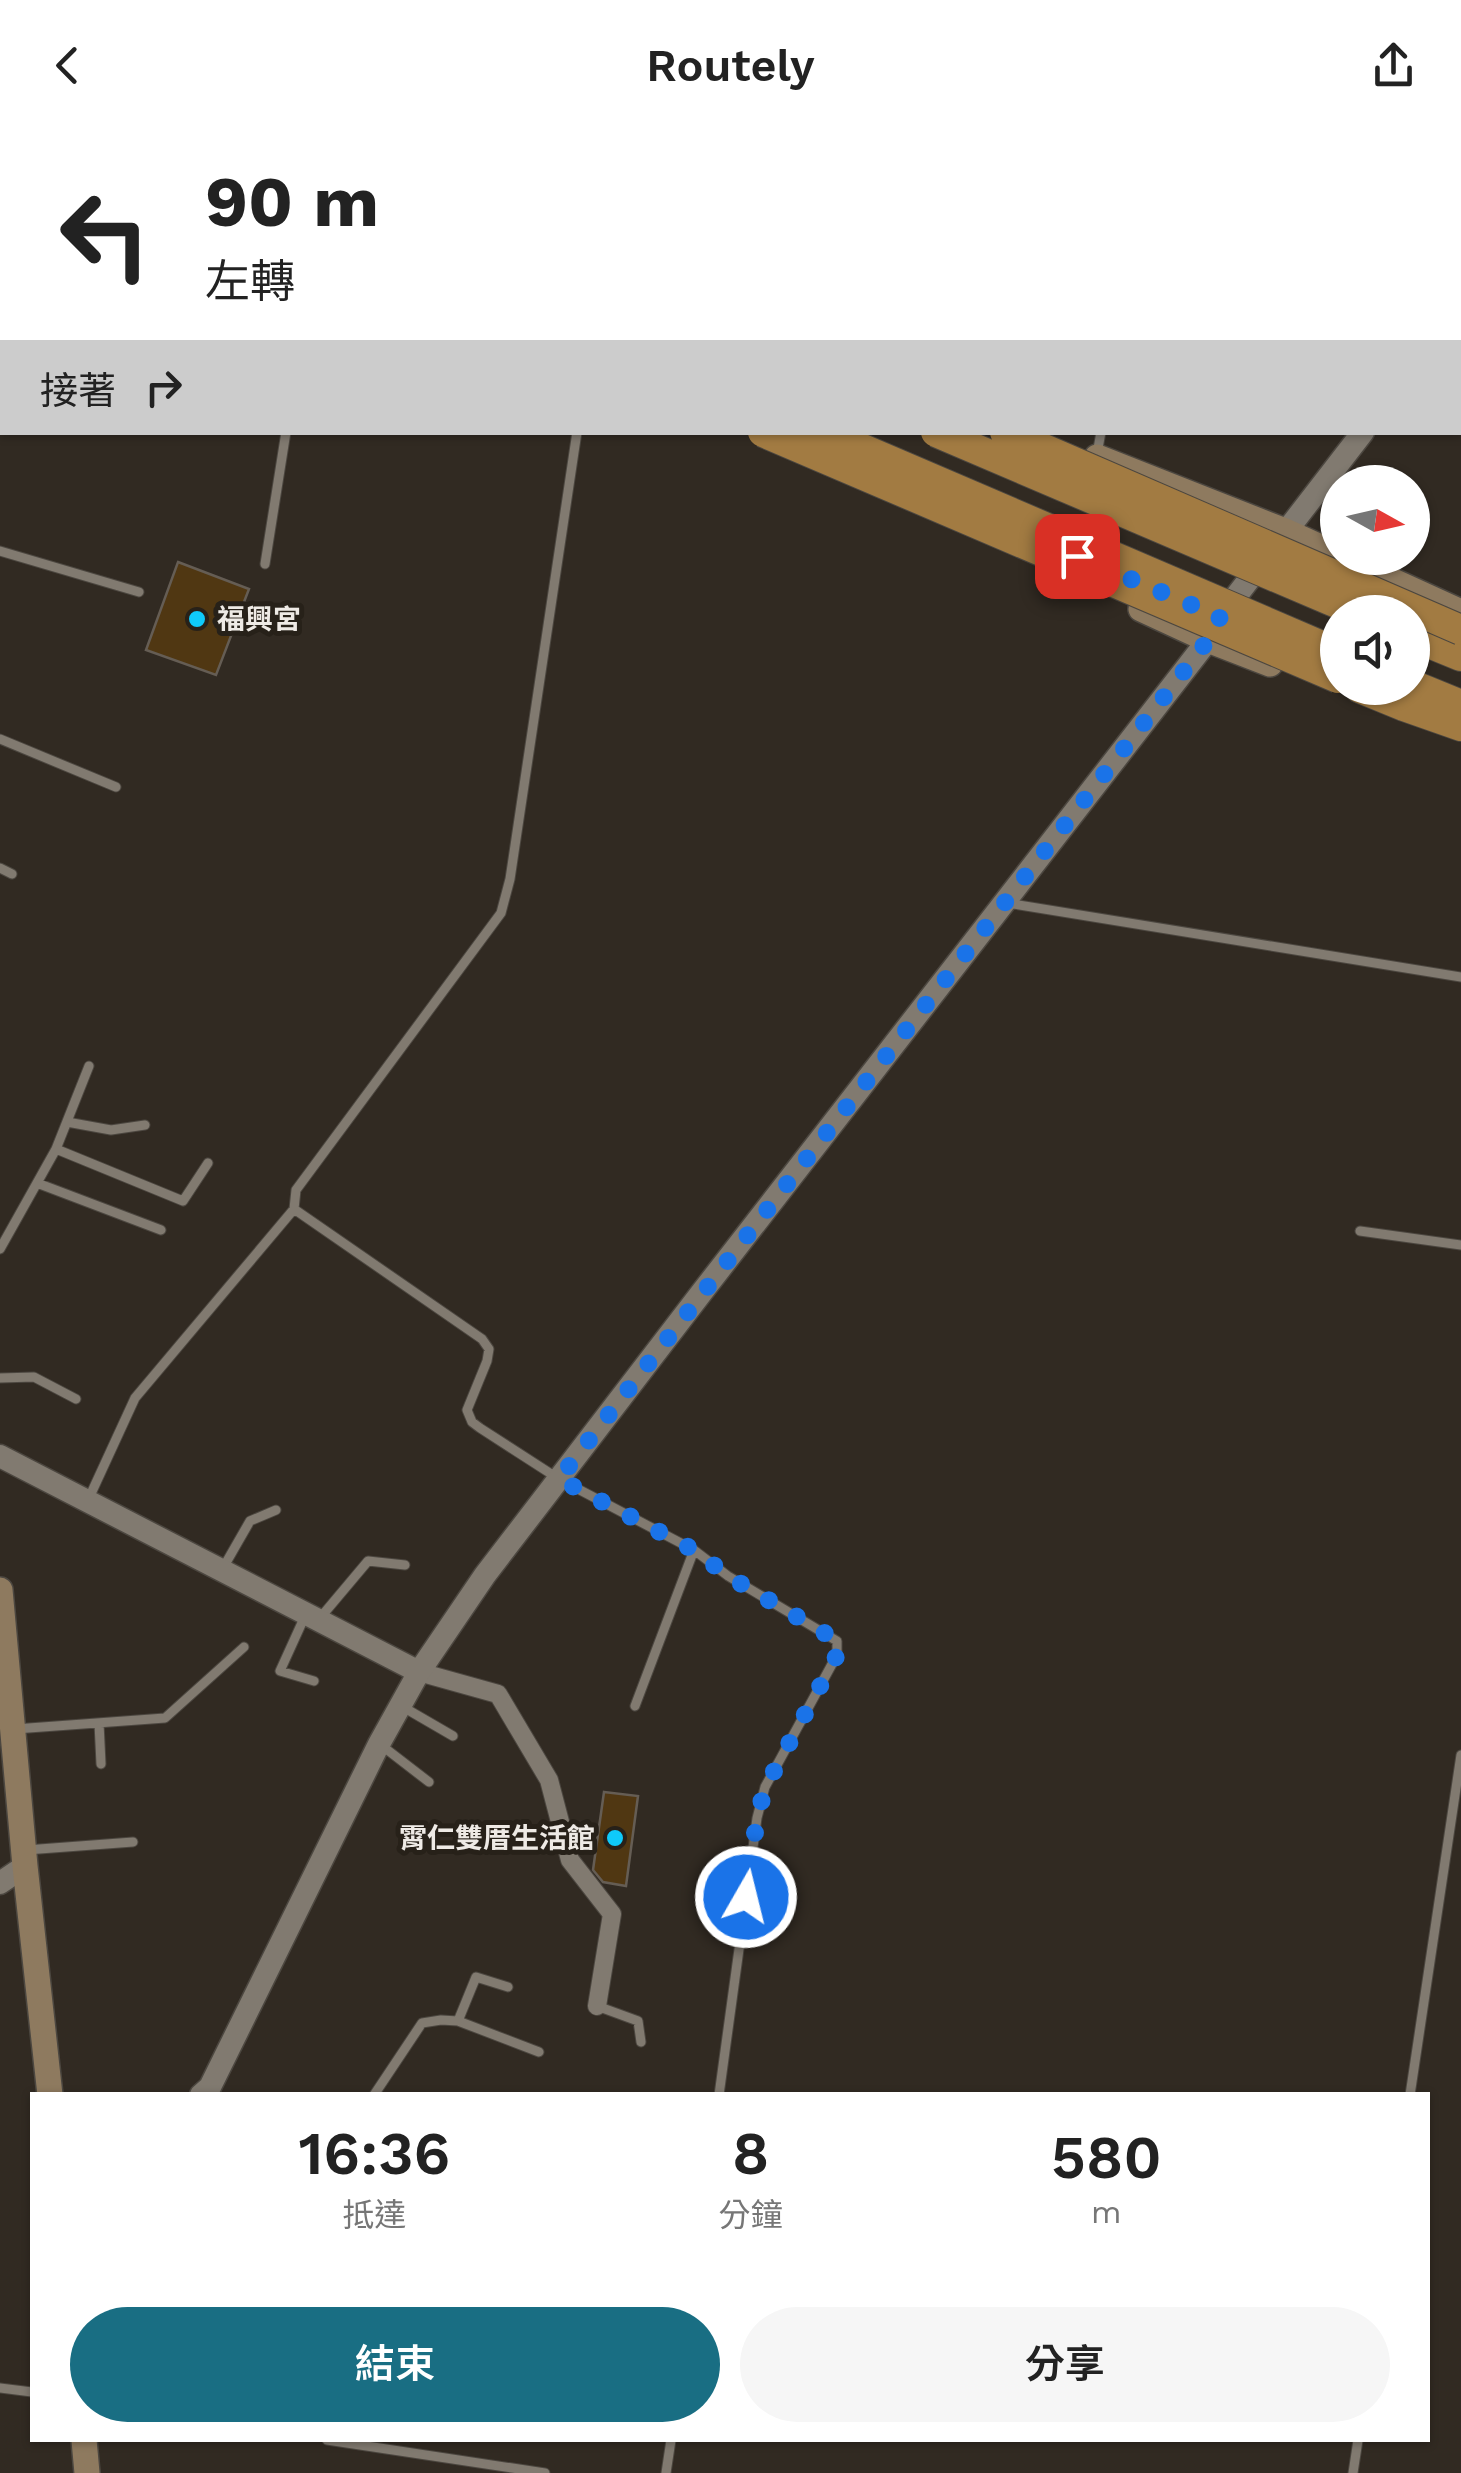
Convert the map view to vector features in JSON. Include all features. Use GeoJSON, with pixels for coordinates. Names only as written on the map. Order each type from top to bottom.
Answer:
{"type":"FeatureCollection","features":[{"type":"Feature","properties":{"kind":"highway"},"geometry":{"type":"LineString","coordinates":[[770,435],[1320,670]]}},
{"type":"Feature","properties":{"kind":"highway"},"geometry":{"type":"LineString","coordinates":[[830,435],[1320,645]]}},
{"type":"Feature","properties":{"kind":"highway"},"geometry":{"type":"LineString","coordinates":[[943,435],[1320,596]]}},
{"type":"Feature","properties":{"kind":"highway"},"geometry":{"type":"LineString","coordinates":[[1012,435],[1461,630]]}},
{"type":"Feature","properties":{"kind":"highway"},"geometry":{"type":"LineString","coordinates":[[1430,643],[1461,656]]}},
{"type":"Feature","properties":{"kind":"highway"},"geometry":{"type":"LineString","coordinates":[[1430,692],[1461,705]]}},
{"type":"Feature","properties":{"kind":"highway"},"geometry":{"type":"LineString","coordinates":[[1402,705],[1461,726]]}},
{"type":"Feature","properties":{"kind":"main road"},"geometry":{"type":"LineString","coordinates":[[761,435],[1214,628],[1320,660]]}},
{"type":"Feature","properties":{"kind":"main road"},"geometry":{"type":"LineString","coordinates":[[798,435],[1461,739]]}},
{"type":"Feature","properties":{"kind":"main road"},"geometry":{"type":"LineString","coordinates":[[975,435],[1346,595]]}},
{"type":"Feature","properties":{"kind":"main road"},"geometry":{"type":"LineString","coordinates":[[1051,435],[1099,444],[1320,547]]}},
{"type":"Feature","properties":{"kind":"main road"},"geometry":{"type":"LineString","coordinates":[[1381,575],[1461,612]]}},
{"type":"Feature","properties":{"kind":"main road"},"geometry":{"type":"LineString","coordinates":[[1430,631],[1461,644]]}},
{"type":"Feature","properties":{"kind":"main road"},"geometry":{"type":"LineString","coordinates":[[1430,704],[1461,717]]}},
{"type":"Feature","properties":{"kind":"main road"},"geometry":{"type":"LineString","coordinates":[[0,1601],[8,1719],[50,2092]]}},
{"type":"Feature","properties":{"kind":"main road"},"geometry":{"type":"LineString","coordinates":[[84,2442],[87,2473]]}},
{"type":"Feature","properties":{"kind":"street"},"geometry":{"type":"LineString","coordinates":[[204,2092],[400,1705],[485,1575],[1362,435]]}},
{"type":"Feature","properties":{"kind":"street"},"geometry":{"type":"LineString","coordinates":[[0,1456],[419,1672],[498,1694],[549,1780],[570,1860],[612,1914],[597,2006]]}},
{"type":"Feature","properties":{"kind":"street"},"geometry":{"type":"LineString","coordinates":[[0,1883],[24,1858]]}},
{"type":"Feature","properties":{"kind":"lane"},"geometry":{"type":"LineString","coordinates":[[265,564],[286,435]]}},
{"type":"Feature","properties":{"kind":"lane"},"geometry":{"type":"LineString","coordinates":[[88,1501],[135,1398],[294,1209],[296,1190],[501,913],[510,878],[576,435]]}},
{"type":"Feature","properties":{"kind":"lane"},"geometry":{"type":"LineString","coordinates":[[0,551],[139,592]]}},
{"type":"Feature","properties":{"kind":"lane"},"geometry":{"type":"LineString","coordinates":[[0,739],[116,787]]}},
{"type":"Feature","properties":{"kind":"lane"},"geometry":{"type":"LineString","coordinates":[[0,868],[12,874]]}},
{"type":"Feature","properties":{"kind":"lane"},"geometry":{"type":"LineString","coordinates":[[1005,902],[1461,977]]}},
{"type":"Feature","properties":{"kind":"lane"},"geometry":{"type":"LineString","coordinates":[[0,1249],[56,1149],[89,1066]]}},
{"type":"Feature","properties":{"kind":"lane"},"geometry":{"type":"LineString","coordinates":[[67,1122],[111,1130],[145,1125]]}},
{"type":"Feature","properties":{"kind":"lane"},"geometry":{"type":"LineString","coordinates":[[56,1149],[183,1201],[208,1163]]}},
{"type":"Feature","properties":{"kind":"lane"},"geometry":{"type":"LineString","coordinates":[[37,1183],[161,1230]]}},
{"type":"Feature","properties":{"kind":"lane"},"geometry":{"type":"LineString","coordinates":[[294,1209],[482,1339],[489,1349],[467,1410],[472,1422],[559,1479],[694,1550],[728,1576],[838,1641],[837,1655],[765,1788],[757,1818],[718,2092]]}},
{"type":"Feature","properties":{"kind":"lane"},"geometry":{"type":"LineString","coordinates":[[1360,1231],[1461,1245]]}},
{"type":"Feature","properties":{"kind":"lane"},"geometry":{"type":"LineString","coordinates":[[0,1378],[34,1377],[76,1399]]}},
{"type":"Feature","properties":{"kind":"lane"},"geometry":{"type":"LineString","coordinates":[[221,1570],[250,1521],[276,1510]]}},
{"type":"Feature","properties":{"kind":"lane"},"geometry":{"type":"LineString","coordinates":[[636,1706],[694,1550]]}},
{"type":"Feature","properties":{"kind":"lane"},"geometry":{"type":"LineString","coordinates":[[314,1681],[280,1671],[312,1617],[368,1561],[406,1565]]}},
{"type":"Feature","properties":{"kind":"lane"},"geometry":{"type":"LineString","coordinates":[[8,1719],[99,1723],[165,1718],[244,1646]]}},
{"type":"Feature","properties":{"kind":"lane"},"geometry":{"type":"LineString","coordinates":[[400,1705],[453,1736]]}},
{"type":"Feature","properties":{"kind":"lane"},"geometry":{"type":"LineString","coordinates":[[99,1723],[100,1764]]}},
{"type":"Feature","properties":{"kind":"lane"},"geometry":{"type":"LineString","coordinates":[[379,1744],[428,1782]]}},
{"type":"Feature","properties":{"kind":"lane"},"geometry":{"type":"LineString","coordinates":[[1410,2092],[1461,1755]]}},
{"type":"Feature","properties":{"kind":"lane"},"geometry":{"type":"LineString","coordinates":[[24,1858],[133,1842]]}},
{"type":"Feature","properties":{"kind":"lane"},"geometry":{"type":"LineString","coordinates":[[458,2020],[476,1977],[508,1987]]}},
{"type":"Feature","properties":{"kind":"lane"},"geometry":{"type":"LineString","coordinates":[[597,2006],[638,2021],[641,2042]]}},
{"type":"Feature","properties":{"kind":"lane"},"geometry":{"type":"LineString","coordinates":[[376,2092],[422,2024],[458,2020],[538,2052]]}},
{"type":"Feature","properties":{"kind":"lane"},"geometry":{"type":"LineString","coordinates":[[0,2388],[30,2392]]}},
{"type":"Feature","properties":{"kind":"lane"},"geometry":{"type":"LineString","coordinates":[[340,2442],[545,2473]]}},
{"type":"Feature","properties":{"kind":"lane"},"geometry":{"type":"LineString","coordinates":[[666,2473],[671,2442]]}},
{"type":"Feature","properties":{"kind":"lane"},"geometry":{"type":"LineString","coordinates":[[1353,2473],[1358,2442]]}},
{"type":"Feature","properties":{"kind":"building","name":"福興宮"},"geometry":{"type":"Polygon","coordinates":[[[178,562],[249,589],[216,675],[146,650],[178,562]]]}},
{"type":"Feature","properties":{"kind":"building","name":"霄仁雙厝生活館"},"geometry":{"type":"Polygon","coordinates":[[[604,1792],[638,1796],[626,1886],[603,1882],[593,1870],[604,1792]]]}},
{"type":"Feature","properties":{"kind":"place","name":"福興宮"},"geometry":{"type":"Point","coordinates":[197,619]}},
{"type":"Feature","properties":{"kind":"place","name":"霄仁雙厝生活館"},"geometry":{"type":"Point","coordinates":[615,1838]}},
{"type":"Feature","properties":{"kind":"route"},"geometry":{"type":"LineString","coordinates":[[746,1897],[765,1788],[837,1655],[838,1641],[728,1576],[694,1550],[559,1479],[1208,640],[1220,617],[1077,556]]}}]}
